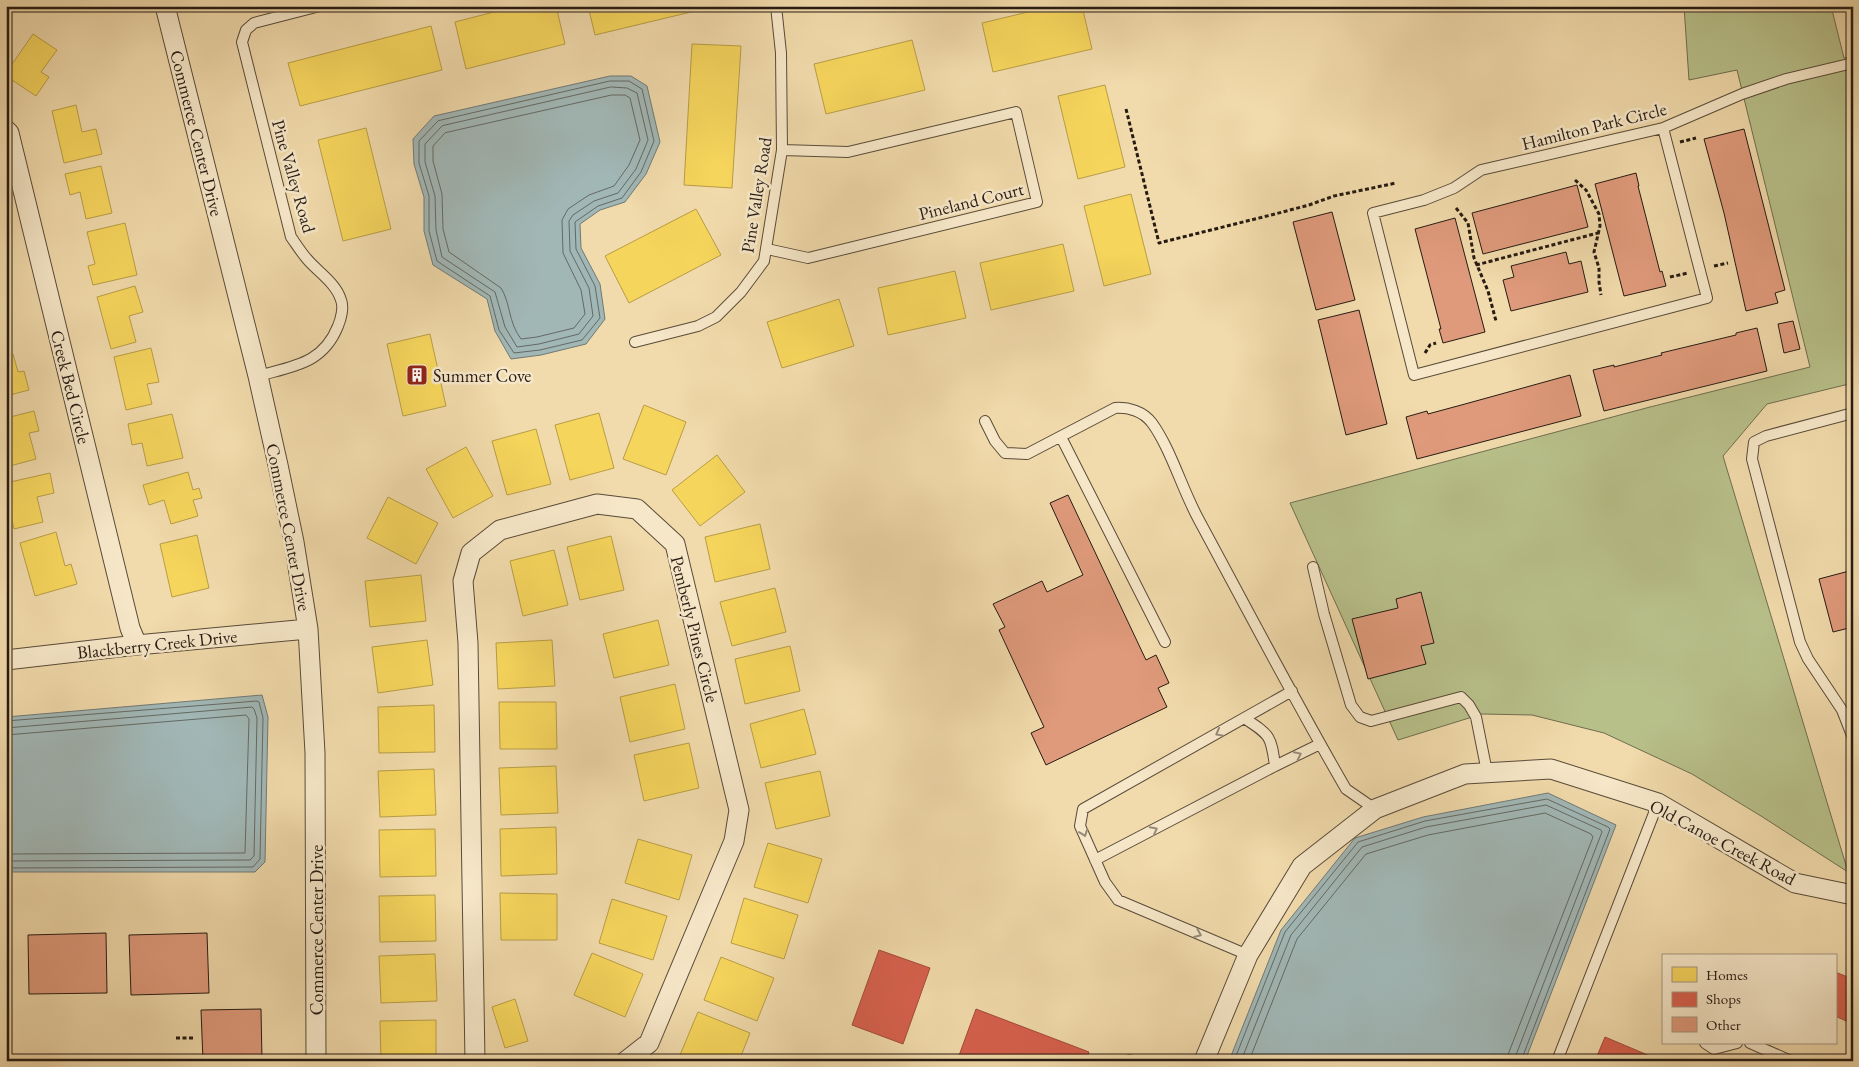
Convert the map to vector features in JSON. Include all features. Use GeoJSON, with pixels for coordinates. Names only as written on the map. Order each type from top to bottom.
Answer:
{"type":"FeatureCollection","features":[{"type":"Feature","properties":{"kind":"street","name":"Commerce Center Drive"},"geometry":{"type":"LineString","coordinates":[[165,6],[258,376],[294,542],[308,629],[315,753],[316,1061]]}},
{"type":"Feature","properties":{"kind":"street","name":"Creek Bed Circle"},"geometry":{"type":"LineString","coordinates":[[6,130],[9,133],[130,628],[137,645]]}},
{"type":"Feature","properties":{"kind":"street","name":"Pemberly Pines Circle"},"geometry":{"type":"LineString","coordinates":[[475,1061],[468,653],[463,581],[471,553],[500,530],[596,504],[636,509],[674,544],[739,810],[734,841],[649,1044],[626,1061]]}},
{"type":"Feature","properties":{"kind":"street","name":"Blackberry Creek Drive"},"geometry":{"type":"LineString","coordinates":[[6,660],[137,645],[308,629]]}},
{"type":"Feature","properties":{"kind":"street","name":"Old Canoe Creek Road"},"geometry":{"type":"LineString","coordinates":[[1204,1061],[1248,955],[1302,866],[1375,809],[1465,774],[1551,769],[1658,804],[1795,883],[1853,895]]}},
{"type":"Feature","properties":{"kind":"lane","name":"Pine Valley Road"},"geometry":{"type":"LineString","coordinates":[[258,376],[298,365],[319,355],[332,340],[340,320],[342,301],[333,286],[307,258],[291,237],[242,42],[246,30],[254,23],[320,6]]}},
{"type":"Feature","properties":{"kind":"lane","name":"Pine Valley Road"},"geometry":{"type":"LineString","coordinates":[[635,342],[698,326],[716,317],[741,292],[764,261],[782,150],[781,53],[776,6]]}},
{"type":"Feature","properties":{"kind":"lane","name":"Hamilton Park Circle"},"geometry":{"type":"LineString","coordinates":[[1663,128],[1706,298],[1414,375],[1373,212],[1424,200],[1454,188],[1481,170],[1663,128],[1742,94],[1786,79],[1853,63]]}},
{"type":"Feature","properties":{"kind":"lane","name":"Pineland Court"},"geometry":{"type":"LineString","coordinates":[[767,250],[808,258],[1037,202],[1016,112],[848,152],[782,150]]}},
{"type":"Feature","properties":{"kind":"lane"},"geometry":{"type":"LineString","coordinates":[[985,420],[995,441],[1005,453],[1027,454],[1115,408],[1126,407],[1139,412],[1151,421],[1198,519],[1320,744],[1346,789],[1375,809]]}},
{"type":"Feature","properties":{"kind":"lane"},"geometry":{"type":"LineString","coordinates":[[1853,413],[1766,436],[1754,442],[1752,459],[1800,642],[1808,659],[1842,710],[1853,738]]}},
{"type":"Feature","properties":{"kind":"lane"},"geometry":{"type":"LineString","coordinates":[[1061,437],[1165,642]]}},
{"type":"Feature","properties":{"kind":"lane"},"geometry":{"type":"LineString","coordinates":[[1313,567],[1344,685],[1351,705],[1360,717],[1371,721],[1377,720],[1461,697],[1469,705],[1476,717],[1487,772]]}},
{"type":"Feature","properties":{"kind":"lane"},"geometry":{"type":"LineString","coordinates":[[1248,955],[1118,900],[1105,882],[1080,826],[1083,809],[1292,691]]}},
{"type":"Feature","properties":{"kind":"lane"},"geometry":{"type":"LineString","coordinates":[[1244,718],[1266,732],[1273,747],[1275,766]]}},
{"type":"Feature","properties":{"kind":"lane"},"geometry":{"type":"LineString","coordinates":[[1095,860],[1320,744]]}},
{"type":"Feature","properties":{"kind":"lane"},"geometry":{"type":"LineString","coordinates":[[1557,1061],[1658,804]]}},
{"type":"Feature","properties":{"kind":"lane"},"geometry":{"type":"LineString","coordinates":[[1706,1044],[1714,1048],[1732,1044]]}},
{"type":"Feature","properties":{"kind":"lane"},"geometry":{"type":"LineString","coordinates":[[1752,1044],[1791,1061]]}},
{"type":"Feature","properties":{"kind":"path"},"geometry":{"type":"LineString","coordinates":[[1126,110],[1159,243],[1310,205],[1334,196],[1396,183]]}},
{"type":"Feature","properties":{"kind":"path"},"geometry":{"type":"LineString","coordinates":[[1678,143],[1696,138]]}},
{"type":"Feature","properties":{"kind":"path"},"geometry":{"type":"LineString","coordinates":[[1576,180],[1586,190],[1596,207],[1600,220],[1594,252],[1599,268],[1598,282],[1601,295]]}},
{"type":"Feature","properties":{"kind":"path"},"geometry":{"type":"LineString","coordinates":[[1456,208],[1468,223],[1476,266],[1488,290],[1496,321]]}},
{"type":"Feature","properties":{"kind":"path"},"geometry":{"type":"LineString","coordinates":[[1476,266],[1598,233]]}},
{"type":"Feature","properties":{"kind":"path"},"geometry":{"type":"LineString","coordinates":[[1710,267],[1728,263]]}},
{"type":"Feature","properties":{"kind":"path"},"geometry":{"type":"LineString","coordinates":[[1670,277],[1688,273]]}},
{"type":"Feature","properties":{"kind":"path"},"geometry":{"type":"LineString","coordinates":[[1425,353],[1430,345],[1436,343]]}},
{"type":"Feature","properties":{"kind":"path"},"geometry":{"type":"LineString","coordinates":[[176,1038],[195,1038]]}},
{"type":"Feature","properties":{"kind":"green space"},"geometry":{"type":"Polygon","coordinates":[[[1684,6],[1831,6],[1844,58],[1853,56],[1853,383],[1767,404],[1723,456],[1848,872],[1692,774],[1604,733],[1532,715],[1482,714],[1398,740],[1290,503],[1650,407],[1810,367],[1737,70],[1689,80],[1684,6]]]}},
{"type":"Feature","properties":{"kind":"water"},"geometry":{"type":"Polygon","coordinates":[[[610,76],[631,76],[647,86],[660,142],[646,174],[625,202],[600,210],[580,224],[581,248],[600,284],[605,319],[586,344],[541,355],[511,359],[495,331],[487,299],[433,265],[424,231],[424,197],[414,164],[413,139],[434,116],[610,76]]]}},
{"type":"Feature","properties":{"kind":"water"},"geometry":{"type":"Polygon","coordinates":[[[262,695],[268,717],[265,862],[255,872],[6,872],[6,717],[262,695]]]}},
{"type":"Feature","properties":{"kind":"water"},"geometry":{"type":"Polygon","coordinates":[[[1548,793],[1616,825],[1525,1061],[1229,1061],[1281,930],[1355,838],[1423,817],[1548,793]]]}},
{"type":"Feature","properties":{"kind":"building: Homes"},"geometry":{"type":"Polygon","coordinates":[[[517,6],[556,6],[565,44],[466,69],[455,22],[517,6]]]}},
{"type":"Feature","properties":{"kind":"building: Homes"},"geometry":{"type":"Polygon","coordinates":[[[588,6],[716,6],[595,35],[588,6]]]}},
{"type":"Feature","properties":{"kind":"building: Homes"},"geometry":{"type":"Polygon","coordinates":[[[1053,6],[1082,6],[1092,49],[993,72],[982,23],[1053,6]]]}},
{"type":"Feature","properties":{"kind":"building: Homes"},"geometry":{"type":"Polygon","coordinates":[[[431,26],[442,70],[300,106],[288,63],[431,26]]]}},
{"type":"Feature","properties":{"kind":"building: Homes"},"geometry":{"type":"Polygon","coordinates":[[[33,34],[57,50],[41,72],[49,77],[36,96],[6,76],[6,73],[33,34]]]}},
{"type":"Feature","properties":{"kind":"building: Homes"},"geometry":{"type":"Polygon","coordinates":[[[912,40],[925,90],[826,114],[814,64],[912,40]]]}},
{"type":"Feature","properties":{"kind":"building: Homes"},"geometry":{"type":"Polygon","coordinates":[[[692,44],[741,46],[732,188],[684,185],[692,44]]]}},
{"type":"Feature","properties":{"kind":"building: Homes"},"geometry":{"type":"Polygon","coordinates":[[[1105,85],[1125,167],[1078,179],[1058,96],[1105,85]]]}},
{"type":"Feature","properties":{"kind":"building: Homes"},"geometry":{"type":"Polygon","coordinates":[[[76,105],[82,132],[96,129],[102,154],[64,163],[52,111],[76,105]]]}},
{"type":"Feature","properties":{"kind":"building: Homes"},"geometry":{"type":"Polygon","coordinates":[[[366,128],[391,229],[343,241],[318,140],[366,128]]]}},
{"type":"Feature","properties":{"kind":"building: Homes"},"geometry":{"type":"Polygon","coordinates":[[[101,166],[112,213],[86,219],[80,192],[70,195],[65,174],[101,166]]]}},
{"type":"Feature","properties":{"kind":"building: Homes"},"geometry":{"type":"Polygon","coordinates":[[[1131,194],[1151,274],[1104,286],[1084,206],[1131,194]]]}},
{"type":"Feature","properties":{"kind":"building: Homes"},"geometry":{"type":"Polygon","coordinates":[[[696,209],[721,255],[629,303],[605,256],[696,209]]]}},
{"type":"Feature","properties":{"kind":"building: Homes"},"geometry":{"type":"Polygon","coordinates":[[[125,223],[137,275],[93,285],[88,266],[95,264],[87,232],[125,223]]]}},
{"type":"Feature","properties":{"kind":"building: Homes"},"geometry":{"type":"Polygon","coordinates":[[[1063,244],[1074,291],[991,310],[980,263],[1063,244]]]}},
{"type":"Feature","properties":{"kind":"building: Homes"},"geometry":{"type":"Polygon","coordinates":[[[955,271],[966,318],[888,335],[878,288],[955,271]]]}},
{"type":"Feature","properties":{"kind":"building: Homes"},"geometry":{"type":"Polygon","coordinates":[[[135,286],[143,312],[129,316],[136,342],[111,349],[97,297],[135,286]]]}},
{"type":"Feature","properties":{"kind":"building: Homes"},"geometry":{"type":"Polygon","coordinates":[[[839,299],[854,346],[782,368],[767,322],[839,299]]]}},
{"type":"Feature","properties":{"kind":"building: Homes","name":"Summer Cove"},"geometry":{"type":"Polygon","coordinates":[[[430,334],[446,406],[403,416],[387,344],[430,334]]]}},
{"type":"Feature","properties":{"kind":"building: Homes"},"geometry":{"type":"Polygon","coordinates":[[[151,348],[159,382],[147,384],[152,404],[126,410],[114,357],[151,348]]]}},
{"type":"Feature","properties":{"kind":"building: Homes"},"geometry":{"type":"Polygon","coordinates":[[[13,354],[18,372],[24,371],[29,390],[6,396],[6,356],[13,354]]]}},
{"type":"Feature","properties":{"kind":"building: Homes"},"geometry":{"type":"Polygon","coordinates":[[[644,405],[686,422],[666,475],[623,459],[644,405]]]}},
{"type":"Feature","properties":{"kind":"building: Homes"},"geometry":{"type":"Polygon","coordinates":[[[34,411],[39,431],[29,433],[36,459],[6,467],[6,418],[34,411]]]}},
{"type":"Feature","properties":{"kind":"building: Homes"},"geometry":{"type":"Polygon","coordinates":[[[599,413],[614,468],[570,480],[555,425],[599,413]]]}},
{"type":"Feature","properties":{"kind":"building: Homes"},"geometry":{"type":"Polygon","coordinates":[[[172,414],[183,458],[147,466],[142,443],[132,445],[128,424],[172,414]]]}},
{"type":"Feature","properties":{"kind":"building: Homes"},"geometry":{"type":"Polygon","coordinates":[[[536,429],[551,484],[507,495],[492,441],[536,429]]]}},
{"type":"Feature","properties":{"kind":"building: Homes"},"geometry":{"type":"Polygon","coordinates":[[[466,447],[493,496],[453,518],[426,469],[466,447]]]}},
{"type":"Feature","properties":{"kind":"building: Homes"},"geometry":{"type":"Polygon","coordinates":[[[717,455],[745,492],[700,526],[672,490],[717,455]]]}},
{"type":"Feature","properties":{"kind":"building: Homes"},"geometry":{"type":"Polygon","coordinates":[[[188,472],[193,490],[199,488],[202,498],[193,500],[198,516],[171,524],[164,500],[149,505],[143,485],[188,472]]]}},
{"type":"Feature","properties":{"kind":"building: Homes"},"geometry":{"type":"Polygon","coordinates":[[[50,473],[54,493],[37,497],[43,522],[14,529],[6,495],[6,483],[50,473]]]}},
{"type":"Feature","properties":{"kind":"building: Homes"},"geometry":{"type":"Polygon","coordinates":[[[388,497],[438,523],[416,564],[367,538],[388,497]]]}},
{"type":"Feature","properties":{"kind":"building: Homes"},"geometry":{"type":"Polygon","coordinates":[[[760,524],[770,569],[715,582],[705,537],[760,524]]]}},
{"type":"Feature","properties":{"kind":"building: Homes"},"geometry":{"type":"Polygon","coordinates":[[[56,532],[65,566],[71,564],[77,584],[35,596],[20,543],[56,532]]]}},
{"type":"Feature","properties":{"kind":"building: Homes"},"geometry":{"type":"Polygon","coordinates":[[[197,535],[209,588],[172,597],[160,544],[197,535]]]}},
{"type":"Feature","properties":{"kind":"building: Homes"},"geometry":{"type":"Polygon","coordinates":[[[611,536],[624,590],[580,600],[567,547],[611,536]]]}},
{"type":"Feature","properties":{"kind":"building: Homes"},"geometry":{"type":"Polygon","coordinates":[[[554,550],[568,605],[523,616],[510,561],[554,550]]]}},
{"type":"Feature","properties":{"kind":"building: Homes"},"geometry":{"type":"Polygon","coordinates":[[[421,575],[426,621],[370,627],[365,581],[421,575]]]}},
{"type":"Feature","properties":{"kind":"building: Homes"},"geometry":{"type":"Polygon","coordinates":[[[775,588],[786,632],[732,646],[720,602],[775,588]]]}},
{"type":"Feature","properties":{"kind":"building: Homes"},"geometry":{"type":"Polygon","coordinates":[[[658,620],[669,665],[614,678],[603,634],[658,620]]]}},
{"type":"Feature","properties":{"kind":"building: Homes"},"geometry":{"type":"Polygon","coordinates":[[[427,640],[433,685],[378,693],[372,647],[427,640]]]}},
{"type":"Feature","properties":{"kind":"building: Homes"},"geometry":{"type":"Polygon","coordinates":[[[552,640],[555,686],[498,689],[496,643],[552,640]]]}},
{"type":"Feature","properties":{"kind":"building: Homes"},"geometry":{"type":"Polygon","coordinates":[[[790,646],[800,691],[745,704],[735,659],[790,646]]]}},
{"type":"Feature","properties":{"kind":"building: Homes"},"geometry":{"type":"Polygon","coordinates":[[[675,684],[685,729],[630,742],[620,697],[675,684]]]}},
{"type":"Feature","properties":{"kind":"building: Homes"},"geometry":{"type":"Polygon","coordinates":[[[499,702],[556,702],[557,749],[500,749],[499,702]]]}},
{"type":"Feature","properties":{"kind":"building: Homes"},"geometry":{"type":"Polygon","coordinates":[[[434,705],[435,752],[379,753],[378,707],[434,705]]]}},
{"type":"Feature","properties":{"kind":"building: Homes"},"geometry":{"type":"Polygon","coordinates":[[[804,709],[816,754],[761,768],[750,724],[804,709]]]}},
{"type":"Feature","properties":{"kind":"building: Homes"},"geometry":{"type":"Polygon","coordinates":[[[689,743],[699,788],[644,801],[634,755],[689,743]]]}},
{"type":"Feature","properties":{"kind":"building: Homes"},"geometry":{"type":"Polygon","coordinates":[[[556,766],[558,813],[501,815],[499,768],[556,766]]]}},
{"type":"Feature","properties":{"kind":"building: Homes"},"geometry":{"type":"Polygon","coordinates":[[[434,769],[436,815],[380,817],[378,771],[434,769]]]}},
{"type":"Feature","properties":{"kind":"building: Homes"},"geometry":{"type":"Polygon","coordinates":[[[820,771],[830,816],[776,829],[765,783],[820,771]]]}},
{"type":"Feature","properties":{"kind":"building: Homes"},"geometry":{"type":"Polygon","coordinates":[[[556,827],[557,874],[501,876],[500,829],[556,827]]]}},
{"type":"Feature","properties":{"kind":"building: Homes"},"geometry":{"type":"Polygon","coordinates":[[[435,829],[436,876],[380,877],[379,830],[435,829]]]}},
{"type":"Feature","properties":{"kind":"building: Homes"},"geometry":{"type":"Polygon","coordinates":[[[638,839],[692,855],[679,900],[625,883],[638,839]]]}},
{"type":"Feature","properties":{"kind":"building: Homes"},"geometry":{"type":"Polygon","coordinates":[[[768,843],[822,859],[808,903],[754,887],[768,843]]]}},
{"type":"Feature","properties":{"kind":"building: Homes"},"geometry":{"type":"Polygon","coordinates":[[[500,893],[557,894],[557,940],[501,940],[500,893]]]}},
{"type":"Feature","properties":{"kind":"building: Homes"},"geometry":{"type":"Polygon","coordinates":[[[435,895],[436,941],[380,942],[379,896],[435,895]]]}},
{"type":"Feature","properties":{"kind":"building: Homes"},"geometry":{"type":"Polygon","coordinates":[[[744,898],[798,915],[784,959],[731,943],[744,898]]]}},
{"type":"Feature","properties":{"kind":"building: Homes"},"geometry":{"type":"Polygon","coordinates":[[[612,899],[667,916],[653,960],[599,943],[612,899]]]}},
{"type":"Feature","properties":{"kind":"building: Homes"},"geometry":{"type":"Polygon","coordinates":[[[592,953],[643,974],[625,1017],[574,995],[592,953]]]}},
{"type":"Feature","properties":{"kind":"building: Homes"},"geometry":{"type":"Polygon","coordinates":[[[435,954],[437,1001],[381,1003],[379,956],[435,954]]]}},
{"type":"Feature","properties":{"kind":"building: Homes"},"geometry":{"type":"Polygon","coordinates":[[[721,957],[774,978],[757,1021],[704,1000],[721,957]]]}},
{"type":"Feature","properties":{"kind":"building: Homes"},"geometry":{"type":"Polygon","coordinates":[[[515,999],[528,1041],[505,1048],[492,1007],[515,999]]]}},
{"type":"Feature","properties":{"kind":"building: Homes"},"geometry":{"type":"Polygon","coordinates":[[[698,1012],[750,1033],[739,1061],[694,1061],[680,1055],[698,1012]]]}},
{"type":"Feature","properties":{"kind":"building: Homes"},"geometry":{"type":"Polygon","coordinates":[[[436,1020],[436,1061],[381,1061],[380,1021],[436,1020]]]}},
{"type":"Feature","properties":{"kind":"building: Shops"},"geometry":{"type":"Polygon","coordinates":[[[879,950],[930,968],[903,1044],[852,1025],[879,950]]]}},
{"type":"Feature","properties":{"kind":"building: Shops"},"geometry":{"type":"Polygon","coordinates":[[[1836,972],[1853,979],[1853,1024],[1836,1016],[1836,972]]]}},
{"type":"Feature","properties":{"kind":"building: Shops"},"geometry":{"type":"Polygon","coordinates":[[[976,1009],[1089,1052],[1086,1061],[957,1061],[976,1009]]]}},
{"type":"Feature","properties":{"kind":"building: Shops"},"geometry":{"type":"Polygon","coordinates":[[[1605,1037],[1662,1061],[1595,1061],[1605,1037]]]}},
{"type":"Feature","properties":{"kind":"building: Other"},"geometry":{"type":"Polygon","coordinates":[[[1744,129],[1785,290],[1775,293],[1778,303],[1746,311],[1724,213],[1704,139],[1744,129]]]}},
{"type":"Feature","properties":{"kind":"building: Other"},"geometry":{"type":"Polygon","coordinates":[[[1636,173],[1660,272],[1662,271],[1666,286],[1624,296],[1595,184],[1636,173]]]}},
{"type":"Feature","properties":{"kind":"building: Other"},"geometry":{"type":"Polygon","coordinates":[[[1577,185],[1588,227],[1483,254],[1472,213],[1577,185]]]}},
{"type":"Feature","properties":{"kind":"building: Other"},"geometry":{"type":"Polygon","coordinates":[[[1332,212],[1355,300],[1316,310],[1293,222],[1332,212]]]}},
{"type":"Feature","properties":{"kind":"building: Other"},"geometry":{"type":"Polygon","coordinates":[[[1455,218],[1485,332],[1443,343],[1415,229],[1455,218]]]}},
{"type":"Feature","properties":{"kind":"building: Other"},"geometry":{"type":"Polygon","coordinates":[[[1566,252],[1569,264],[1581,261],[1588,292],[1511,311],[1503,280],[1514,277],[1511,266],[1566,252]]]}},
{"type":"Feature","properties":{"kind":"building: Other"},"geometry":{"type":"Polygon","coordinates":[[[1359,310],[1387,424],[1346,435],[1318,320],[1359,310]]]}},
{"type":"Feature","properties":{"kind":"building: Other"},"geometry":{"type":"Polygon","coordinates":[[[1793,321],[1800,349],[1784,353],[1778,324],[1793,321]]]}},
{"type":"Feature","properties":{"kind":"building: Other"},"geometry":{"type":"Polygon","coordinates":[[[1757,328],[1767,371],[1604,411],[1593,370],[1614,365],[1614,367],[1662,355],[1661,353],[1757,328]]]}},
{"type":"Feature","properties":{"kind":"building: Other"},"geometry":{"type":"Polygon","coordinates":[[[1570,375],[1581,416],[1417,459],[1406,417],[1427,411],[1428,414],[1570,375]]]}},
{"type":"Feature","properties":{"kind":"building: Other"},"geometry":{"type":"Polygon","coordinates":[[[1068,495],[1146,660],[1156,655],[1169,683],[1158,688],[1167,707],[1046,765],[1031,733],[1044,727],[999,630],[1005,627],[993,604],[1042,581],[1047,592],[1083,575],[1050,503],[1068,495]]]}},
{"type":"Feature","properties":{"kind":"building: Other"},"geometry":{"type":"Polygon","coordinates":[[[1853,570],[1853,627],[1833,632],[1819,579],[1853,570]]]}},
{"type":"Feature","properties":{"kind":"building: Other"},"geometry":{"type":"Polygon","coordinates":[[[1421,592],[1434,643],[1421,646],[1426,664],[1368,679],[1352,619],[1398,608],[1396,599],[1421,592]]]}},
{"type":"Feature","properties":{"kind":"building: Other"},"geometry":{"type":"Polygon","coordinates":[[[106,933],[107,993],[29,994],[28,935],[106,933]]]}},
{"type":"Feature","properties":{"kind":"building: Other"},"geometry":{"type":"Polygon","coordinates":[[[207,933],[209,993],[131,995],[129,935],[207,933]]]}},
{"type":"Feature","properties":{"kind":"building: Other"},"geometry":{"type":"Polygon","coordinates":[[[261,1009],[262,1061],[203,1061],[201,1010],[261,1009]]]}},
{"type":"Feature","properties":{"kind":"place","name":"Summer Cove"},"geometry":{"type":"Point","coordinates":[417,375]}}]}
